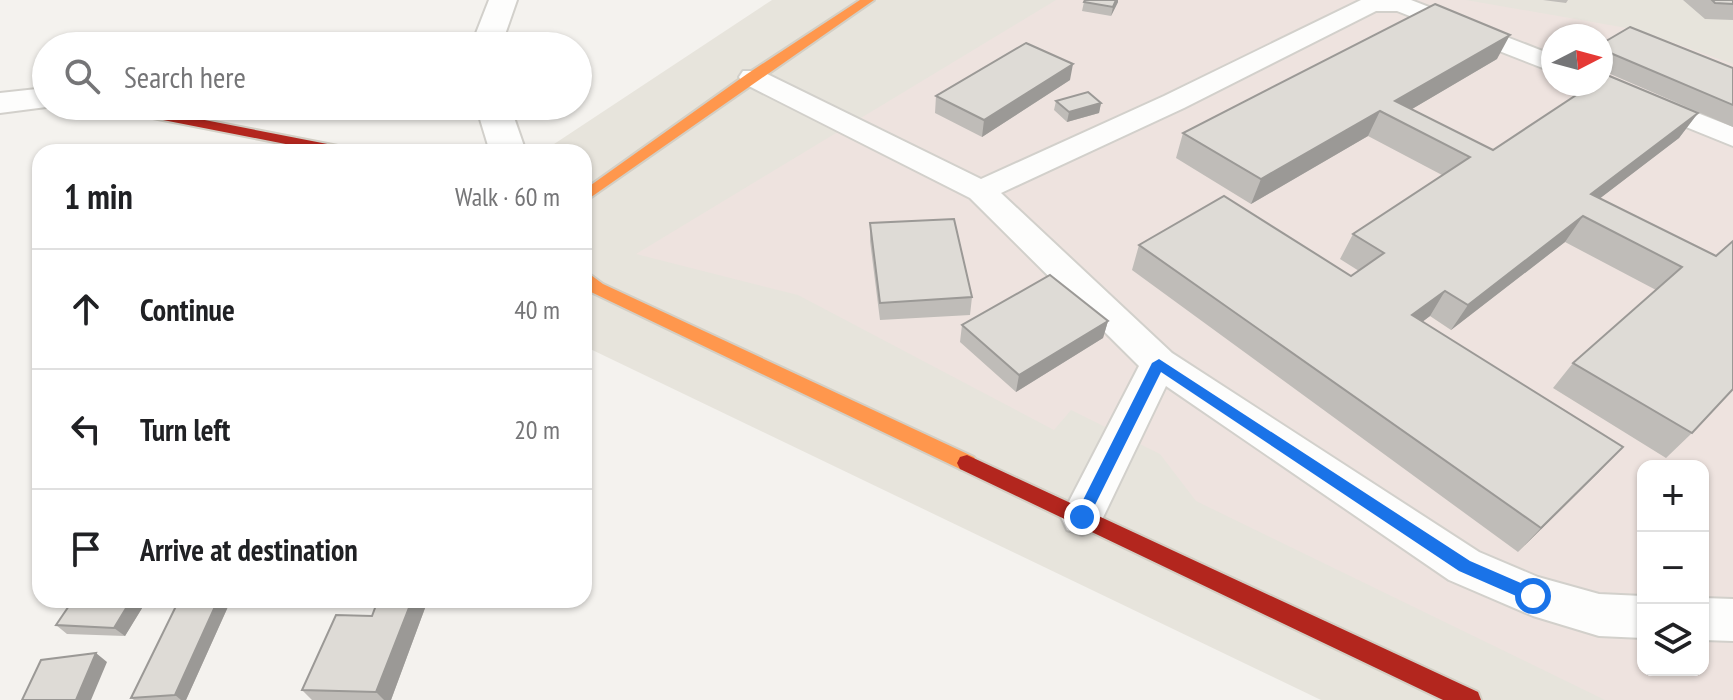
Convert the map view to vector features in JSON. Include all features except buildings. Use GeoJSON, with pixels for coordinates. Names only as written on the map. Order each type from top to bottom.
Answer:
{"type":"FeatureCollection","features":[{"type":"Feature","properties":{"kind":"street"},"geometry":{"type":"LineString","coordinates":[[491,32],[503,0]]}},
{"type":"Feature","properties":{"kind":"street"},"geometry":{"type":"LineString","coordinates":[[592,191],[752,77],[868,0]]}},
{"type":"Feature","properties":{"kind":"street"},"geometry":{"type":"LineString","coordinates":[[0,103],[32,100]]}},
{"type":"Feature","properties":{"kind":"street"},"geometry":{"type":"LineString","coordinates":[[184,120],[307,144]]}},
{"type":"Feature","properties":{"kind":"street"},"geometry":{"type":"LineString","coordinates":[[498,120],[505,144]]}},
{"type":"Feature","properties":{"kind":"street"},"geometry":{"type":"LineString","coordinates":[[592,283],[1469,700]]}},
{"type":"Feature","properties":{"kind":"lane"},"geometry":{"type":"LineString","coordinates":[[981,191],[1174,102],[1372,4],[1400,4],[1541,59]]}},
{"type":"Feature","properties":{"kind":"lane"},"geometry":{"type":"LineString","coordinates":[[752,77],[981,191],[1159,363],[1464,566],[1533,596],[1599,615],[1637,617]]}},
{"type":"Feature","properties":{"kind":"lane"},"geometry":{"type":"LineString","coordinates":[[1613,88],[1733,137]]}},
{"type":"Feature","properties":{"kind":"lane"},"geometry":{"type":"LineString","coordinates":[[1082,517],[1159,363]]}},
{"type":"Feature","properties":{"kind":"lane"},"geometry":{"type":"LineString","coordinates":[[1709,619],[1733,620]]}},
{"type":"Feature","properties":{"kind":"shaded area"},"geometry":{"type":"Polygon","coordinates":[[[772,0],[1733,0],[1733,700],[1321,700],[592,350],[592,144],[554,144],[772,0]]]}},
{"type":"Feature","properties":{"kind":"shaded area"},"geometry":{"type":"Polygon","coordinates":[[[1056,0],[1466,0],[1604,24],[1541,24],[1541,96],[1613,96],[1613,26],[1638,30],[1733,64],[1733,700],[1605,700],[1196,501],[1160,454],[1071,410],[1054,430],[798,295],[636,254],[1056,0]]]}},
{"type":"Feature","properties":{"kind":"traffic: slow"},"geometry":{"type":"LineString","coordinates":[[592,191],[752,77],[868,0]]}},
{"type":"Feature","properties":{"kind":"traffic: slow"},"geometry":{"type":"LineString","coordinates":[[592,283],[967,463]]}},
{"type":"Feature","properties":{"kind":"traffic: jam"},"geometry":{"type":"LineString","coordinates":[[184,120],[307,144]]}},
{"type":"Feature","properties":{"kind":"traffic: jam"},"geometry":{"type":"LineString","coordinates":[[967,463],[1469,700]]}},
{"type":"Feature","properties":{"kind":"route"},"geometry":{"type":"LineString","coordinates":[[1082,517],[1159,363],[1464,566],[1533,596]]}}]}
